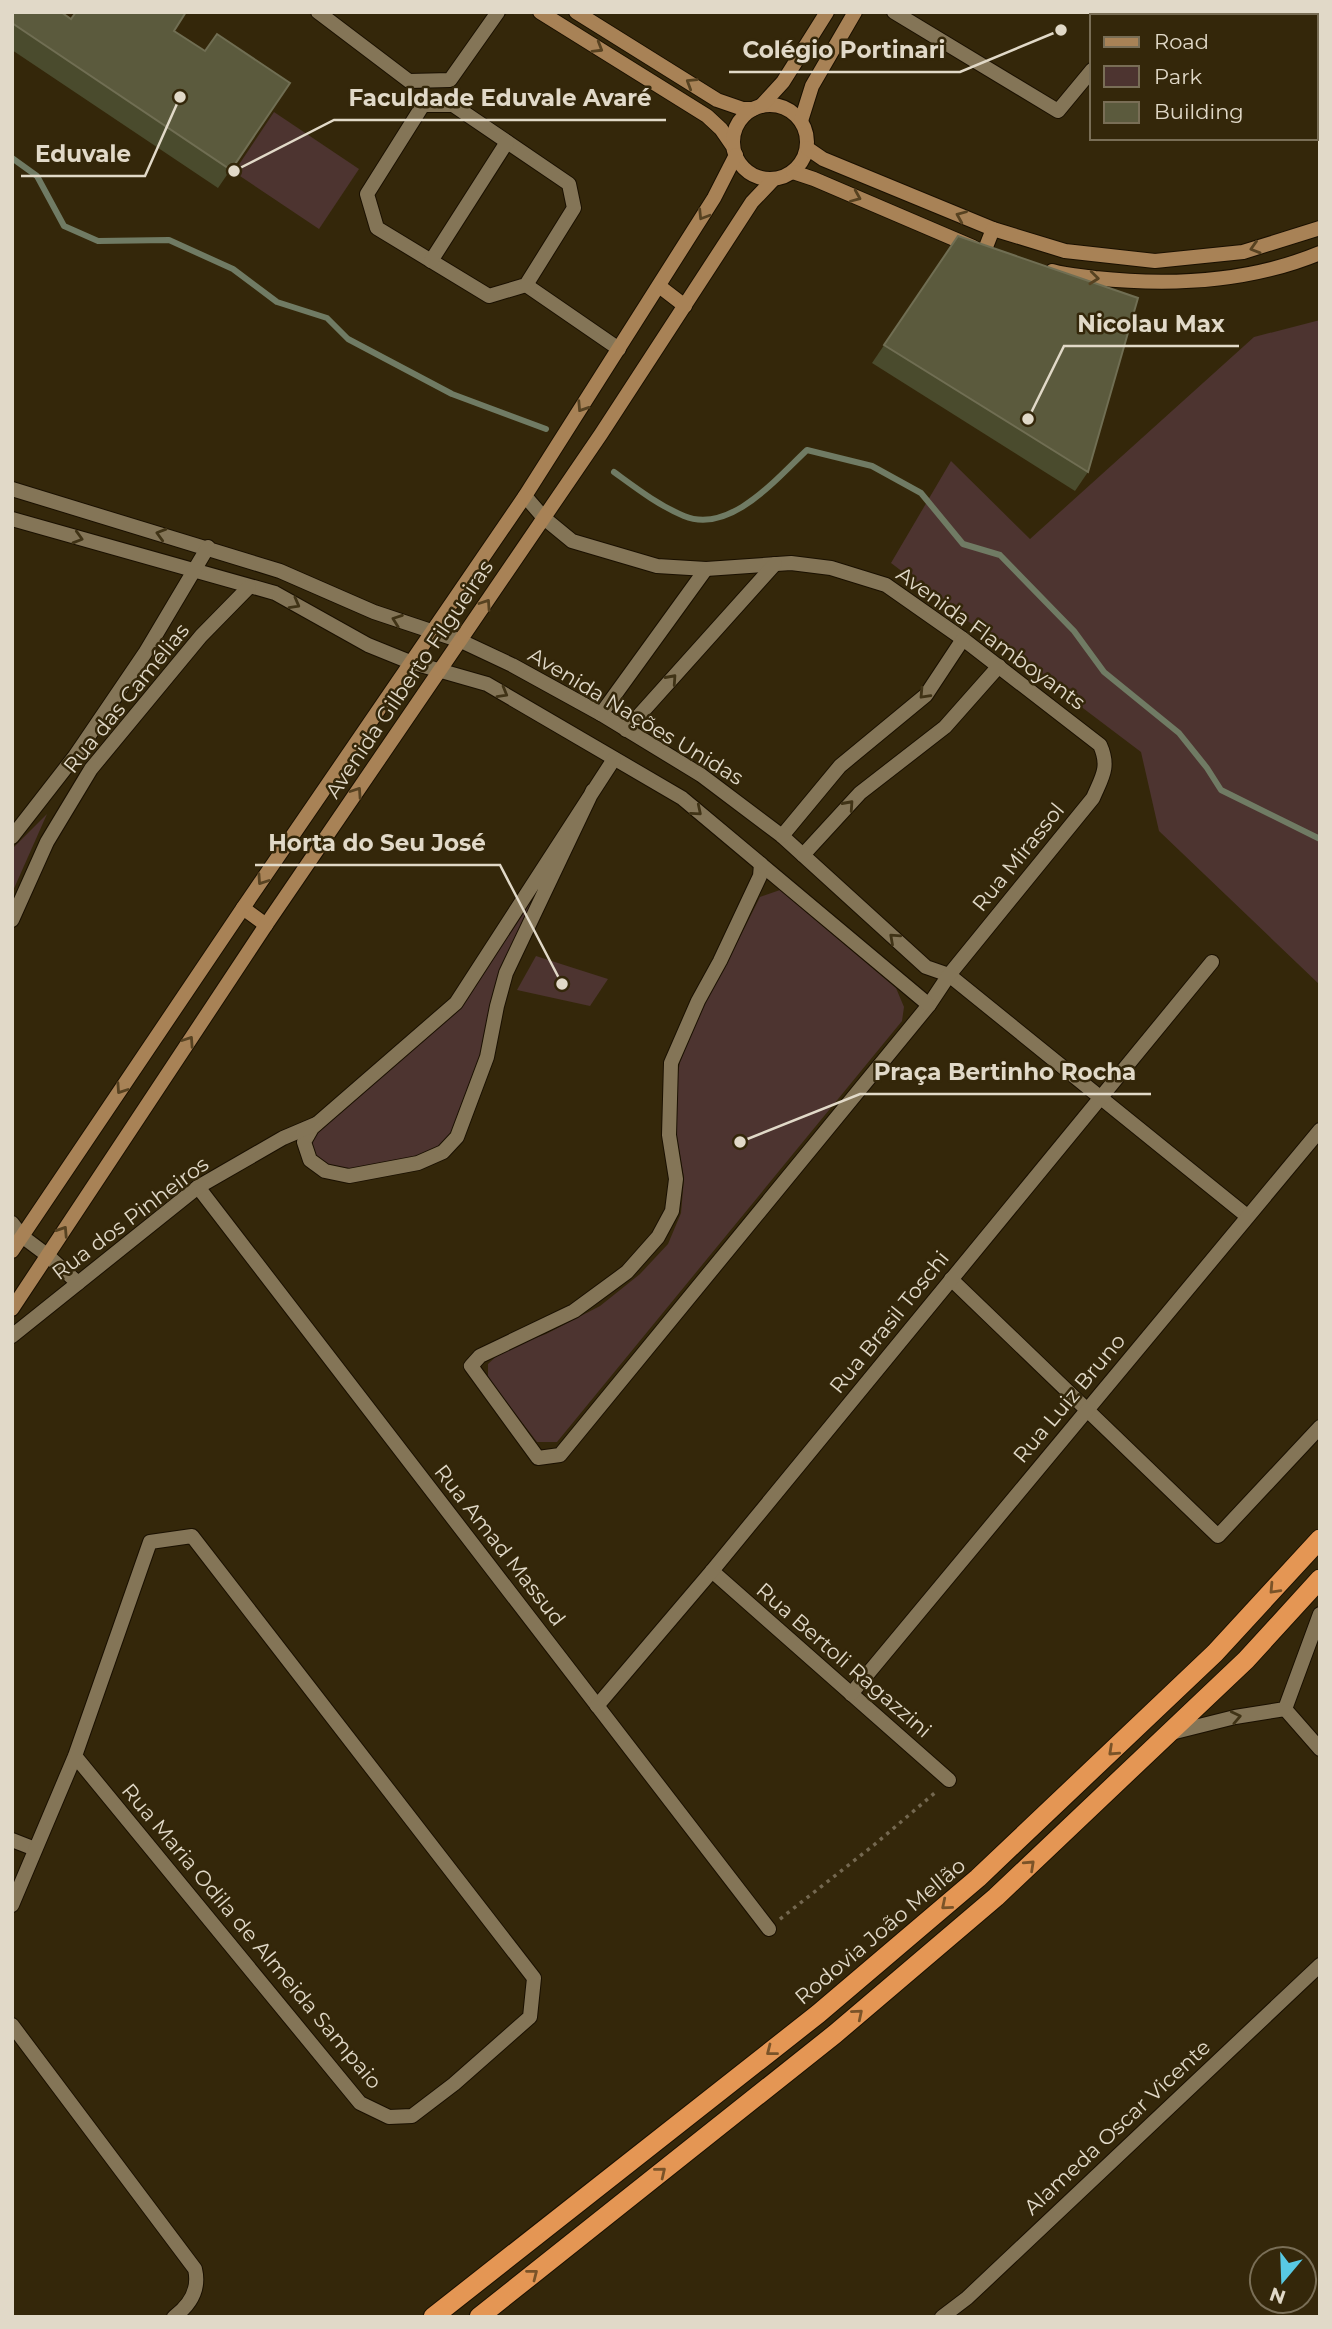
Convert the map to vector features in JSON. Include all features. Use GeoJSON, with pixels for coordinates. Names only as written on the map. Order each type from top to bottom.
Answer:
{"type":"FeatureCollection","features":[{"type":"Feature","properties":{"kind":"highway","name":"Rodovia João Mellão"},"geometry":{"type":"LineString","coordinates":[[433,2317],[818,2014],[978,1878],[1215,1653],[1320,1539]]}},
{"type":"Feature","properties":{"kind":"highway"},"geometry":{"type":"LineString","coordinates":[[479,2317],[835,2034],[996,1897],[1246,1660],[1320,1579]]}},
{"type":"Feature","properties":{"kind":"main road"},"geometry":{"type":"LineString","coordinates":[[540,12],[707,116],[721,129],[746,171],[755,177],[772,180],[793,172],[805,158],[807,133],[801,121],[788,109],[774,105],[743,109],[718,100],[576,12]]}},
{"type":"Feature","properties":{"kind":"main road"},"geometry":{"type":"LineString","coordinates":[[734,150],[733,136],[740,120],[783,82],[827,12]]}},
{"type":"Feature","properties":{"kind":"main road"},"geometry":{"type":"LineString","coordinates":[[801,121],[812,86],[855,12]]}},
{"type":"Feature","properties":{"kind":"main road"},"geometry":{"type":"LineString","coordinates":[[807,148],[823,159],[993,229],[1065,251],[1155,261],[1242,252],[1320,228]]}},
{"type":"Feature","properties":{"kind":"main road","name":"Avenida Gilberto Filgueiras"},"geometry":{"type":"LineString","coordinates":[[12,1251],[525,496],[714,198],[734,150]]}},
{"type":"Feature","properties":{"kind":"main road"},"geometry":{"type":"LineString","coordinates":[[793,172],[990,254],[993,229]]}},
{"type":"Feature","properties":{"kind":"main road","name":"Avenida Gilberto Filgueiras"},"geometry":{"type":"LineString","coordinates":[[12,1309],[266,925],[544,518],[752,202],[772,180]]}},
{"type":"Feature","properties":{"kind":"main road"},"geometry":{"type":"LineString","coordinates":[[1035,267],[1060,274],[1133,282],[1213,279],[1290,265],[1320,253]]}},
{"type":"Feature","properties":{"kind":"main road"},"geometry":{"type":"LineString","coordinates":[[659,286],[685,306]]}},
{"type":"Feature","properties":{"kind":"main road"},"geometry":{"type":"LineString","coordinates":[[243,908],[266,925]]}},
{"type":"Feature","properties":{"kind":"street"},"geometry":{"type":"LineString","coordinates":[[318,12],[409,81],[450,80],[498,12]]}},
{"type":"Feature","properties":{"kind":"street"},"geometry":{"type":"LineString","coordinates":[[894,12],[1058,111],[1090,72]]}},
{"type":"Feature","properties":{"kind":"street"},"geometry":{"type":"LineString","coordinates":[[423,105],[453,105],[507,142],[569,184],[573,208],[526,285],[489,296],[377,228],[367,194],[423,105]]}},
{"type":"Feature","properties":{"kind":"street"},"geometry":{"type":"LineString","coordinates":[[431,261],[507,142]]}},
{"type":"Feature","properties":{"kind":"street"},"geometry":{"type":"LineString","coordinates":[[526,285],[619,349]]}},
{"type":"Feature","properties":{"kind":"street","name":"Avenida Nações Unidas"},"geometry":{"type":"LineString","coordinates":[[12,489],[280,571],[374,612],[461,641],[512,665],[601,714],[701,775],[782,836],[926,967],[949,975],[1247,1216]]}},
{"type":"Feature","properties":{"kind":"street","name":"Avenida Flamboyants"},"geometry":{"type":"LineString","coordinates":[[525,496],[544,518],[572,541],[657,566],[706,569],[791,562],[831,568],[886,585],[963,639],[1100,745],[1107,759]]}},
{"type":"Feature","properties":{"kind":"street"},"geometry":{"type":"LineString","coordinates":[[12,519],[275,593],[368,646],[410,662],[487,684],[682,798],[929,1005]]}},
{"type":"Feature","properties":{"kind":"street","name":"Rua das Camélias"},"geometry":{"type":"LineString","coordinates":[[12,837],[75,756],[145,653],[208,547]]}},
{"type":"Feature","properties":{"kind":"street"},"geometry":{"type":"LineString","coordinates":[[626,730],[775,564]]}},
{"type":"Feature","properties":{"kind":"street"},"geometry":{"type":"LineString","coordinates":[[601,714],[706,569]]}},
{"type":"Feature","properties":{"kind":"street","name":"Rua das Camélias"},"geometry":{"type":"LineString","coordinates":[[12,920],[47,842],[91,769],[201,636],[249,587]]}},
{"type":"Feature","properties":{"kind":"street"},"geometry":{"type":"LineString","coordinates":[[782,836],[840,766],[926,695],[963,639]]}},
{"type":"Feature","properties":{"kind":"street"},"geometry":{"type":"LineString","coordinates":[[803,856],[860,793],[945,727],[999,666]]}},
{"type":"Feature","properties":{"kind":"street","name":"Rua dos Pinheiros"},"geometry":{"type":"LineString","coordinates":[[593,790],[506,973],[487,1057],[457,1136],[443,1152],[418,1163],[349,1176],[325,1171],[310,1160],[304,1142],[317,1123],[456,1003],[487,959],[593,790],[614,759]]}},
{"type":"Feature","properties":{"kind":"street","name":"Rua Mirassol"},"geometry":{"type":"LineString","coordinates":[[761,864],[760,876],[698,1001],[671,1063],[669,1135],[676,1179],[672,1211],[658,1237],[627,1272],[574,1311],[480,1356],[471,1366],[538,1458],[560,1455],[929,1005],[949,975],[1093,798],[1104,775],[1107,759]]}},
{"type":"Feature","properties":{"kind":"street","name":"Rua Brasil Toschi"},"geometry":{"type":"LineString","coordinates":[[597,1706],[712,1571],[1212,962]]}},
{"type":"Feature","properties":{"kind":"street","name":"Rua dos Pinheiros"},"geometry":{"type":"LineString","coordinates":[[12,1336],[198,1187],[283,1138],[317,1123]]}},
{"type":"Feature","properties":{"kind":"street","name":"Rua Luiz Bruno"},"geometry":{"type":"LineString","coordinates":[[851,1694],[1320,1130]]}},
{"type":"Feature","properties":{"kind":"street","name":"Rua Amad Massud"},"geometry":{"type":"LineString","coordinates":[[198,1187],[769,1929]]}},
{"type":"Feature","properties":{"kind":"street"},"geometry":{"type":"LineString","coordinates":[[12,1223],[23,1237],[78,1283]]}},
{"type":"Feature","properties":{"kind":"street"},"geometry":{"type":"LineString","coordinates":[[951,1279],[1218,1536],[1320,1427]]}},
{"type":"Feature","properties":{"kind":"street","name":"Rua Maria Odila de Almeida Sampaio"},"geometry":{"type":"LineString","coordinates":[[192,1536],[534,1978],[530,2017],[454,2084],[412,2116],[389,2117],[360,2103],[75,1756],[150,1542],[192,1536]]}},
{"type":"Feature","properties":{"kind":"street","name":"Rua Bertoli Ragazzini"},"geometry":{"type":"LineString","coordinates":[[712,1571],[949,1780]]}},
{"type":"Feature","properties":{"kind":"street"},"geometry":{"type":"LineString","coordinates":[[1285,1709],[1320,1614]]}},
{"type":"Feature","properties":{"kind":"street"},"geometry":{"type":"LineString","coordinates":[[1170,1733],[1235,1717],[1285,1709]]}},
{"type":"Feature","properties":{"kind":"street"},"geometry":{"type":"LineString","coordinates":[[1285,1709],[1320,1749]]}},
{"type":"Feature","properties":{"kind":"street"},"geometry":{"type":"LineString","coordinates":[[13,1901],[75,1756]]}},
{"type":"Feature","properties":{"kind":"street"},"geometry":{"type":"LineString","coordinates":[[12,1840],[36,1849]]}},
{"type":"Feature","properties":{"kind":"street","name":"Alameda Oscar Vicente"},"geometry":{"type":"LineString","coordinates":[[942,2317],[967,2298],[1320,1965]]}},
{"type":"Feature","properties":{"kind":"street"},"geometry":{"type":"LineString","coordinates":[[12,2025],[195,2269],[195,2292],[191,2301],[174,2317]]}},
{"type":"Feature","properties":{"kind":"path"},"geometry":{"type":"LineString","coordinates":[[769,1929],[874,1845],[949,1780]]}},
{"type":"Feature","properties":{"kind":"green space"},"geometry":{"type":"Polygon","coordinates":[[[274,112],[359,169],[319,229],[234,172],[274,112]]]}},
{"type":"Feature","properties":{"kind":"green space"},"geometry":{"type":"Polygon","coordinates":[[[1320,320],[1320,985],[1159,831],[1141,752],[891,563],[951,461],[1030,539],[1254,337],[1320,320]]]}},
{"type":"Feature","properties":{"kind":"green space"},"geometry":{"type":"Polygon","coordinates":[[[47,814],[12,893],[12,849],[47,814]]]}},
{"type":"Feature","properties":{"kind":"green space"},"geometry":{"type":"Polygon","coordinates":[[[552,864],[453,1134],[437,1149],[397,1163],[348,1170],[335,1169],[322,1163],[310,1143],[317,1131],[460,1006],[552,864]]]}},
{"type":"Feature","properties":{"kind":"green space"},"geometry":{"type":"Polygon","coordinates":[[[780,890],[896,988],[904,1007],[902,1021],[557,1442],[537,1442],[488,1378],[488,1364],[504,1349],[546,1334],[600,1306],[640,1274],[668,1244],[681,1213],[684,1178],[672,1107],[680,1062],[703,999],[736,945],[760,897],[780,890]]]}},
{"type":"Feature","properties":{"kind":"green space"},"geometry":{"type":"Polygon","coordinates":[[[536,956],[608,979],[590,1006],[517,990],[536,956]]]}},
{"type":"Feature","properties":{"kind":"building"},"geometry":{"type":"Polygon","coordinates":[[[12,12],[61,12],[71,19],[76,12],[186,12],[174,31],[205,51],[217,34],[290,83],[231,170],[12,23],[12,12]]]}},
{"type":"Feature","properties":{"kind":"building"},"geometry":{"type":"Polygon","coordinates":[[[958,236],[1138,298],[1088,472],[884,345],[958,236]]]}},
{"type":"Feature","properties":{"kind":"waterway"},"geometry":{"type":"LineString","coordinates":[[12,158],[37,176],[64,226],[98,241],[169,240],[233,269],[277,302],[327,318],[348,339],[452,394],[546,429]]}},
{"type":"Feature","properties":{"kind":"waterway"},"geometry":{"type":"LineString","coordinates":[[614,472],[665,507],[701,520],[718,518],[752,501],[807,450],[872,466],[921,493],[963,544],[1000,555],[1074,631],[1104,672],[1179,733],[1221,790],[1320,839]]}},
{"type":"Feature","properties":{"kind":"place","name":"Colégio Portinari"},"geometry":{"type":"Point","coordinates":[1061,30]}},
{"type":"Feature","properties":{"kind":"place","name":"Eduvale"},"geometry":{"type":"Point","coordinates":[180,97]}},
{"type":"Feature","properties":{"kind":"place","name":"Faculdade Eduvale Avaré"},"geometry":{"type":"Point","coordinates":[234,171]}},
{"type":"Feature","properties":{"kind":"place","name":"Nicolau Max"},"geometry":{"type":"Point","coordinates":[1028,419]}},
{"type":"Feature","properties":{"kind":"place","name":"Horta do Seu José"},"geometry":{"type":"Point","coordinates":[562,984]}},
{"type":"Feature","properties":{"kind":"place","name":"Praça Bertinho Rocha"},"geometry":{"type":"Point","coordinates":[740,1142]}}]}
